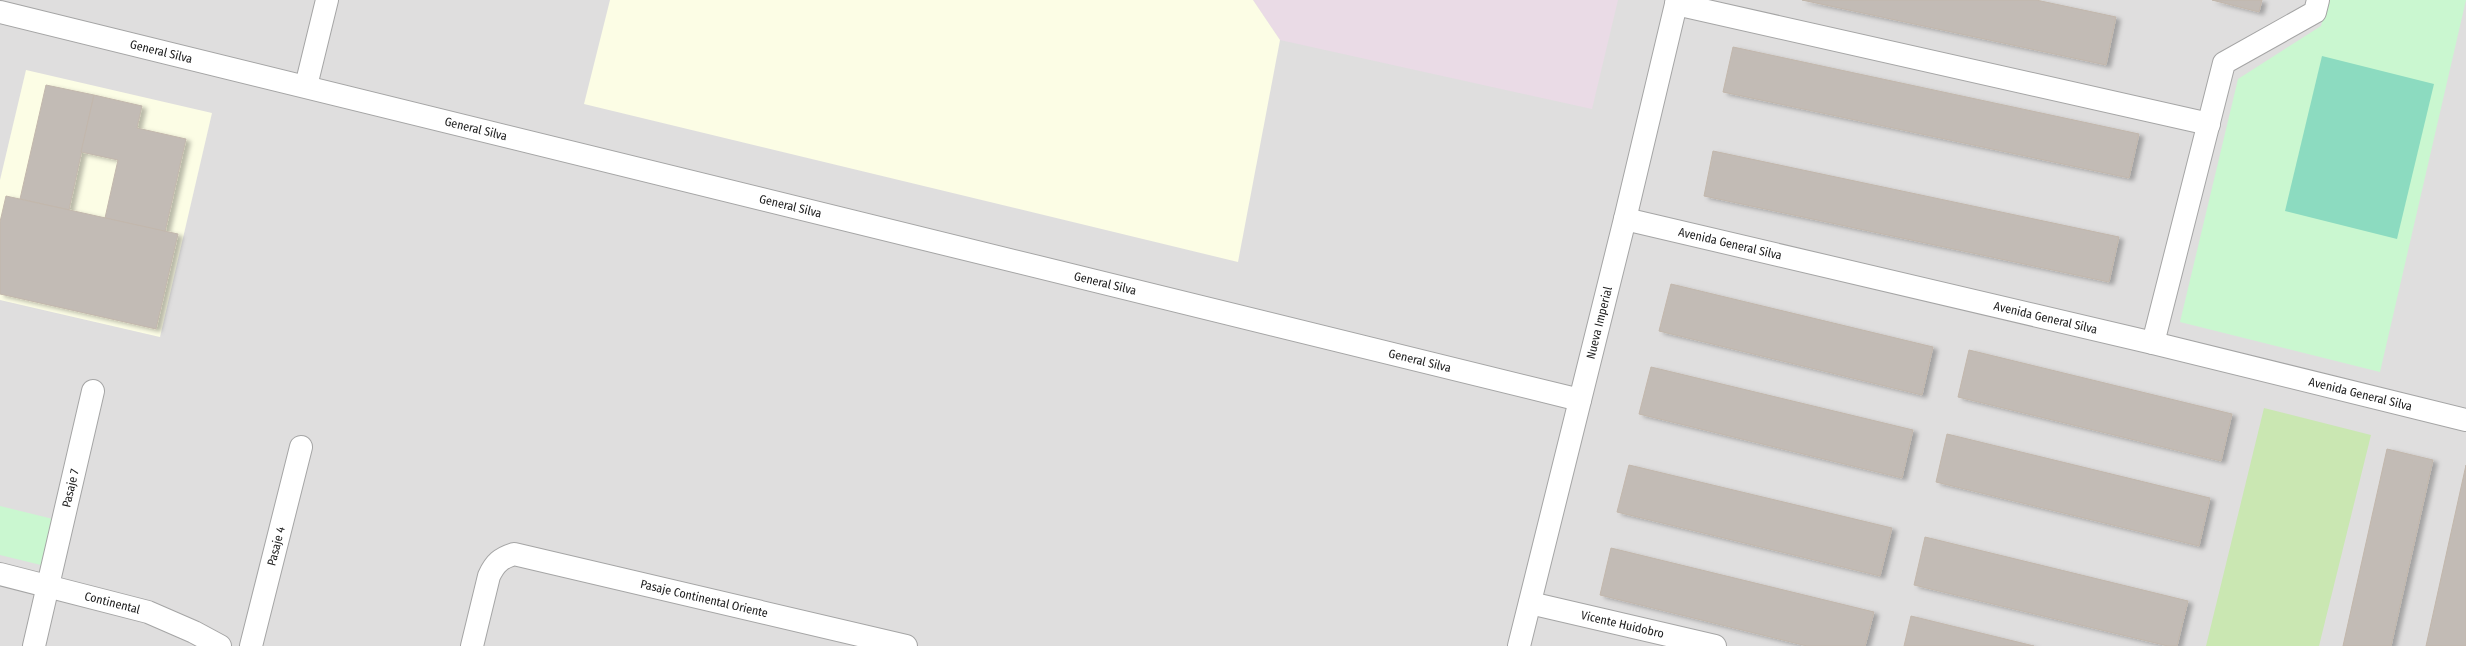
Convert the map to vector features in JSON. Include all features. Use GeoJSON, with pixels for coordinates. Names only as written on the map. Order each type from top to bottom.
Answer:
{"type":"FeatureCollection","features":[{"type":"Feature","properties":{"kind":"street"},"geometry":{"type":"LineString","coordinates":[[306,86],[327,0]]}},
{"type":"Feature","properties":{"kind":"street"},"geometry":{"type":"LineString","coordinates":[[2153,343],[2224,63],[2315,12],[2318,0]]}},
{"type":"Feature","properties":{"kind":"street"},"geometry":{"type":"LineString","coordinates":[[1676,2],[2209,124]]}},
{"type":"Feature","properties":{"kind":"street","name":"Nueva Imperial"},"geometry":{"type":"LineString","coordinates":[[1519,646],[1625,219],[1676,2]]}},
{"type":"Feature","properties":{"kind":"street","name":"General Silva"},"geometry":{"type":"LineString","coordinates":[[0,12],[1580,400]]}},
{"type":"Feature","properties":{"kind":"street","name":"Avenida General Silva"},"geometry":{"type":"LineString","coordinates":[[1625,219],[2153,343],[2466,420]]}},
{"type":"Feature","properties":{"kind":"street","name":"Pasaje 7"},"geometry":{"type":"LineString","coordinates":[[34,646],[93,391]]}},
{"type":"Feature","properties":{"kind":"street","name":"Pasaje 4"},"geometry":{"type":"LineString","coordinates":[[252,646],[301,447]]}},
{"type":"Feature","properties":{"kind":"street","name":"Pasaje Continental Oriente"},"geometry":{"type":"LineString","coordinates":[[472,646],[489,576],[494,566],[502,557],[514,554],[525,555],[893,644]]}},
{"type":"Feature","properties":{"kind":"street","name":"Continental"},"geometry":{"type":"LineString","coordinates":[[0,574],[148,612],[194,632],[220,646]]}},
{"type":"Feature","properties":{"kind":"street","name":"Vicente Huidobro"},"geometry":{"type":"LineString","coordinates":[[1530,603],[1715,646]]}},
{"type":"Feature","properties":{"kind":"shaded area"},"geometry":{"type":"Polygon","coordinates":[[[0,0],[2466,0],[2466,646],[0,646],[0,0]]]}},
{"type":"Feature","properties":{"kind":"shaded area"},"geometry":{"type":"Polygon","coordinates":[[[610,0],[1253,0],[1280,40],[1238,262],[584,104],[610,0]]]}},
{"type":"Feature","properties":{"kind":"shaded area"},"geometry":{"type":"Polygon","coordinates":[[[1253,0],[1618,0],[1592,109],[1280,40],[1253,0]]]}},
{"type":"Feature","properties":{"kind":"shaded area"},"geometry":{"type":"Polygon","coordinates":[[[26,70],[212,113],[160,337],[0,300],[0,180],[26,70]]]}},
{"type":"Feature","properties":{"kind":"green space"},"geometry":{"type":"Polygon","coordinates":[[[2328,0],[2466,0],[2380,372],[2180,322],[2238,79],[2321,26],[2328,0]]]}},
{"type":"Feature","properties":{"kind":"green space"},"geometry":{"type":"Polygon","coordinates":[[[2322,56],[2434,84],[2397,239],[2285,211],[2322,56]]]}},
{"type":"Feature","properties":{"kind":"green space"},"geometry":{"type":"Polygon","coordinates":[[[2264,408],[2371,435],[2319,646],[2206,646],[2264,408]]]}},
{"type":"Feature","properties":{"kind":"green space"},"geometry":{"type":"Polygon","coordinates":[[[0,506],[53,519],[41,565],[0,555],[0,506]]]}},
{"type":"Feature","properties":{"kind":"building"},"geometry":{"type":"Polygon","coordinates":[[[1802,0],[2036,0],[2116,17],[2106,65],[1802,0]]]}},
{"type":"Feature","properties":{"kind":"building"},"geometry":{"type":"Polygon","coordinates":[[[2212,0],[2262,0],[2259,12],[2212,0]]]}},
{"type":"Feature","properties":{"kind":"building"},"geometry":{"type":"Polygon","coordinates":[[[1733,47],[2139,134],[2129,178],[1723,92],[1733,47]]]}},
{"type":"Feature","properties":{"kind":"building"},"geometry":{"type":"Polygon","coordinates":[[[46,85],[94,95],[69,210],[20,199],[46,85]]]}},
{"type":"Feature","properties":{"kind":"building"},"geometry":{"type":"Polygon","coordinates":[[[94,95],[142,106],[137,128],[186,139],[165,232],[105,218],[118,160],[81,152],[94,95]]]}},
{"type":"Feature","properties":{"kind":"building"},"geometry":{"type":"Polygon","coordinates":[[[1713,151],[2119,237],[2109,282],[1704,196],[1713,151]]]}},
{"type":"Feature","properties":{"kind":"building"},"geometry":{"type":"Polygon","coordinates":[[[6,196],[178,234],[156,329],[0,294],[0,222],[6,196]]]}},
{"type":"Feature","properties":{"kind":"building"},"geometry":{"type":"Polygon","coordinates":[[[1671,284],[1933,347],[1922,395],[1659,331],[1671,284]]]}},
{"type":"Feature","properties":{"kind":"building"},"geometry":{"type":"Polygon","coordinates":[[[1969,350],[2232,414],[2221,461],[1958,397],[1969,350]]]}},
{"type":"Feature","properties":{"kind":"building"},"geometry":{"type":"Polygon","coordinates":[[[1651,367],[1913,430],[1902,478],[1639,414],[1651,367]]]}},
{"type":"Feature","properties":{"kind":"building"},"geometry":{"type":"Polygon","coordinates":[[[1947,434],[2210,498],[2199,546],[1936,482],[1947,434]]]}},
{"type":"Feature","properties":{"kind":"building"},"geometry":{"type":"Polygon","coordinates":[[[2387,449],[2433,460],[2391,646],[2343,646],[2387,449]]]}},
{"type":"Feature","properties":{"kind":"building"},"geometry":{"type":"Polygon","coordinates":[[[1629,465],[1892,528],[1880,576],[1617,512],[1629,465]]]}},
{"type":"Feature","properties":{"kind":"building"},"geometry":{"type":"Polygon","coordinates":[[[2466,465],[2466,646],[2426,646],[2466,465]]]}},
{"type":"Feature","properties":{"kind":"building"},"geometry":{"type":"Polygon","coordinates":[[[1925,537],[2188,601],[2177,646],[2168,646],[1914,585],[1925,537]]]}},
{"type":"Feature","properties":{"kind":"building"},"geometry":{"type":"Polygon","coordinates":[[[1611,548],[1874,612],[1865,646],[1807,646],[1600,595],[1611,548]]]}},
{"type":"Feature","properties":{"kind":"building"},"geometry":{"type":"Polygon","coordinates":[[[1911,616],[2034,646],[1904,646],[1911,616]]]}}]}
